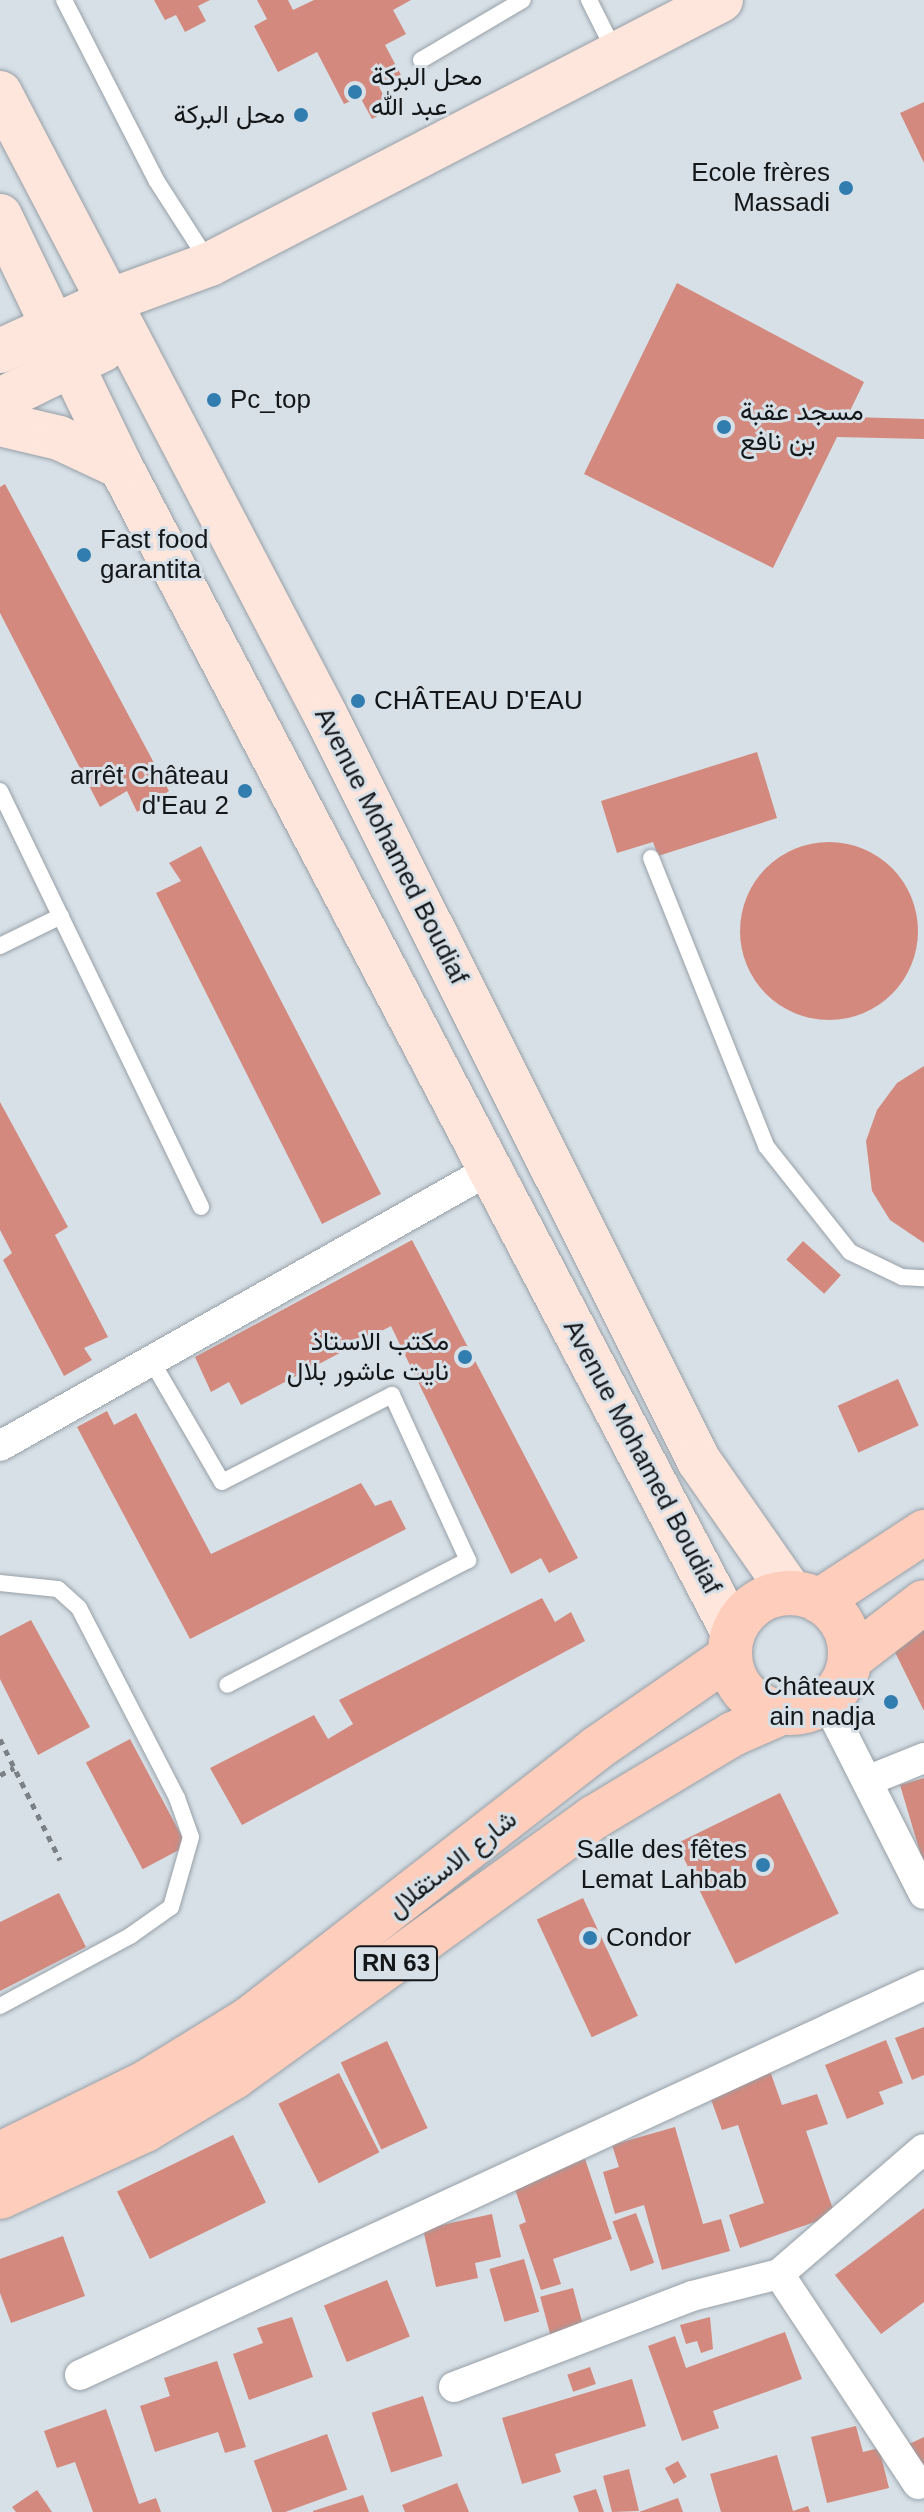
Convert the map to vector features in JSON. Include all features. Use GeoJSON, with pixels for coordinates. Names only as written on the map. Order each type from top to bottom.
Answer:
{"type":"FeatureCollection","features":[{"type":"Feature","properties":{"kind":"main road"},"geometry":{"type":"LineString","coordinates":[[0,400],[75,365],[118,318],[210,264],[721,0]]}},
{"type":"Feature","properties":{"kind":"main road","name":"Avenue Mohamed Boudiaf"},"geometry":{"type":"LineString","coordinates":[[0,93],[327,718],[699,1461],[805,1597]]}},
{"type":"Feature","properties":{"kind":"main road","name":"Avenue Mohamed Boudiaf"},"geometry":{"type":"LineString","coordinates":[[0,216],[75,365],[121,467],[491,1169],[731,1644]]}},
{"type":"Feature","properties":{"kind":"main road"},"geometry":{"type":"LineString","coordinates":[[0,351],[53,326],[118,318]]}},
{"type":"Feature","properties":{"kind":"main road"},"geometry":{"type":"LineString","coordinates":[[0,424],[59,438],[121,467]]}},
{"type":"Feature","properties":{"kind":"main road"},"geometry":{"type":"LineString","coordinates":[[924,1532],[805,1597],[756,1603],[731,1644],[745,1694],[781,1713],[812,1709],[838,1689],[850,1659],[924,1602]]}},
{"type":"Feature","properties":{"kind":"main road"},"geometry":{"type":"LineString","coordinates":[[805,1597],[843,1625],[850,1659]]}},
{"type":"Feature","properties":{"kind":"main road","name":"شارع الاستقلال"},"geometry":{"type":"LineString","coordinates":[[0,2154],[147,2082],[249,2019],[731,1644]]}},
{"type":"Feature","properties":{"kind":"main road","name":"RN 63"},"geometry":{"type":"LineString","coordinates":[[0,2197],[145,2130],[234,2077],[593,1818],[733,1734],[781,1713]]}},
{"type":"Feature","properties":{"kind":"main road"},"geometry":{"type":"LineString","coordinates":[[0,2228],[234,2077]]}},
{"type":"Feature","properties":{"kind":"street"},"geometry":{"type":"LineString","coordinates":[[0,1446],[491,1169]]}},
{"type":"Feature","properties":{"kind":"street"},"geometry":{"type":"LineString","coordinates":[[826,1701],[924,1894]]}},
{"type":"Feature","properties":{"kind":"street"},"geometry":{"type":"LineString","coordinates":[[867,1781],[924,1758]]}},
{"type":"Feature","properties":{"kind":"street"},"geometry":{"type":"LineString","coordinates":[[80,2375],[924,1985]]}},
{"type":"Feature","properties":{"kind":"street"},"geometry":{"type":"LineString","coordinates":[[454,2387],[692,2296],[779,2274],[924,2149]]}},
{"type":"Feature","properties":{"kind":"street"},"geometry":{"type":"LineString","coordinates":[[779,2274],[918,2484]]}},
{"type":"Feature","properties":{"kind":"lane"},"geometry":{"type":"LineString","coordinates":[[64,0],[156,180],[210,264]]}},
{"type":"Feature","properties":{"kind":"lane"},"geometry":{"type":"LineString","coordinates":[[421,60],[523,0]]}},
{"type":"Feature","properties":{"kind":"lane"},"geometry":{"type":"LineString","coordinates":[[589,0],[616,54]]}},
{"type":"Feature","properties":{"kind":"lane"},"geometry":{"type":"LineString","coordinates":[[0,791],[201,1207]]}},
{"type":"Feature","properties":{"kind":"lane"},"geometry":{"type":"LineString","coordinates":[[651,858],[766,1146],[850,1252],[902,1277],[924,1278]]}},
{"type":"Feature","properties":{"kind":"lane"},"geometry":{"type":"LineString","coordinates":[[0,946],[61,916]]}},
{"type":"Feature","properties":{"kind":"lane"},"geometry":{"type":"LineString","coordinates":[[151,1360],[222,1482],[392,1395],[468,1560],[227,1685]]}},
{"type":"Feature","properties":{"kind":"lane"},"geometry":{"type":"LineString","coordinates":[[0,1583],[58,1589],[79,1608],[177,1798],[191,1837],[171,1907],[130,1936],[0,2006]]}},
{"type":"Feature","properties":{"kind":"path"},"geometry":{"type":"LineString","coordinates":[[0,1739],[60,1860]]}},
{"type":"Feature","properties":{"kind":"path"},"geometry":{"type":"LineString","coordinates":[[0,1775],[14,1768]]}},
{"type":"Feature","properties":{"kind":"building"},"geometry":{"type":"Polygon","coordinates":[[[154,0],[210,0],[198,6],[206,21],[185,32],[176,15],[165,20],[154,0]]]}},
{"type":"Feature","properties":{"kind":"building"},"geometry":{"type":"Polygon","coordinates":[[[257,0],[288,0],[293,10],[314,0],[411,0],[393,10],[406,34],[385,45],[401,75],[379,87],[391,109],[372,119],[360,97],[344,104],[317,52],[278,72],[254,26],[267,19],[257,0]]]}},
{"type":"Feature","properties":{"kind":"building"},"geometry":{"type":"Polygon","coordinates":[[[924,102],[924,163],[900,113],[924,102]]]}},
{"type":"Feature","properties":{"kind":"building","name":"مسجد عقبة بن نافع"},"geometry":{"type":"Polygon","coordinates":[[[677,283],[864,382],[847,417],[924,419],[924,439],[837,437],[773,568],[584,474],[677,283]]]}},
{"type":"Feature","properties":{"kind":"building"},"geometry":{"type":"Polygon","coordinates":[[[5,484],[169,791],[137,812],[127,791],[100,807],[0,613],[0,487],[5,484]]]}},
{"type":"Feature","properties":{"kind":"building"},"geometry":{"type":"Polygon","coordinates":[[[757,752],[777,818],[658,856],[653,842],[617,853],[601,801],[757,752]]]}},
{"type":"Feature","properties":{"kind":"building"},"geometry":{"type":"Polygon","coordinates":[[[829,842],[863,849],[892,868],[911,897],[918,931],[911,965],[892,994],[863,1013],[829,1020],[795,1013],[766,994],[747,965],[740,931],[747,897],[766,868],[795,849],[829,842]]]}},
{"type":"Feature","properties":{"kind":"building"},"geometry":{"type":"Polygon","coordinates":[[[201,846],[381,1194],[322,1224],[156,893],[181,881],[169,863],[201,846]]]}},
{"type":"Feature","properties":{"kind":"building"},"geometry":{"type":"Polygon","coordinates":[[[924,1066],[924,1243],[890,1220],[872,1191],[866,1141],[877,1110],[897,1083],[924,1066]]]}},
{"type":"Feature","properties":{"kind":"building"},"geometry":{"type":"Polygon","coordinates":[[[0,1102],[68,1227],[55,1235],[108,1337],[84,1348],[92,1360],[64,1376],[3,1260],[12,1253],[0,1230],[0,1102]]]}},
{"type":"Feature","properties":{"kind":"building"},"geometry":{"type":"Polygon","coordinates":[[[412,1240],[578,1558],[549,1573],[541,1558],[511,1574],[391,1326],[241,1405],[229,1382],[211,1392],[195,1357],[412,1240]]]}},
{"type":"Feature","properties":{"kind":"building"},"geometry":{"type":"Polygon","coordinates":[[[803,1241],[841,1275],[824,1294],[786,1260],[803,1241]]]}},
{"type":"Feature","properties":{"kind":"building"},"geometry":{"type":"Polygon","coordinates":[[[898,1379],[919,1426],[858,1452],[838,1406],[898,1379]]]}},
{"type":"Feature","properties":{"kind":"building"},"geometry":{"type":"Polygon","coordinates":[[[107,1411],[114,1425],[136,1413],[211,1554],[361,1483],[375,1506],[391,1500],[406,1529],[190,1639],[77,1427],[107,1411]]]}},
{"type":"Feature","properties":{"kind":"building"},"geometry":{"type":"Polygon","coordinates":[[[542,1598],[555,1622],[571,1612],[585,1641],[242,1825],[210,1768],[314,1715],[328,1739],[353,1724],[339,1700],[542,1598]]]}},
{"type":"Feature","properties":{"kind":"building"},"geometry":{"type":"Polygon","coordinates":[[[31,1620],[90,1727],[38,1755],[0,1679],[0,1636],[31,1620]]]}},
{"type":"Feature","properties":{"kind":"building"},"geometry":{"type":"Polygon","coordinates":[[[924,1628],[924,1711],[891,1644],[924,1628]]]}},
{"type":"Feature","properties":{"kind":"building"},"geometry":{"type":"Polygon","coordinates":[[[130,1739],[187,1846],[143,1869],[86,1762],[130,1739]]]}},
{"type":"Feature","properties":{"kind":"building"},"geometry":{"type":"Polygon","coordinates":[[[924,1778],[924,1862],[923,1862],[900,1785],[924,1778]]]}},
{"type":"Feature","properties":{"kind":"building"},"geometry":{"type":"Polygon","coordinates":[[[780,1793],[839,1913],[735,1964],[677,1843],[780,1793]]]}},
{"type":"Feature","properties":{"kind":"building"},"geometry":{"type":"Polygon","coordinates":[[[59,1893],[86,1947],[0,1991],[0,1922],[59,1893]]]}},
{"type":"Feature","properties":{"kind":"building"},"geometry":{"type":"Polygon","coordinates":[[[583,1898],[638,2016],[592,2037],[537,1920],[583,1898]]]}},
{"type":"Feature","properties":{"kind":"building"},"geometry":{"type":"Polygon","coordinates":[[[924,2027],[924,2075],[912,2080],[895,2038],[924,2027]]]}},
{"type":"Feature","properties":{"kind":"building"},"geometry":{"type":"Polygon","coordinates":[[[886,2040],[903,2083],[879,2092],[884,2104],[847,2119],[825,2065],[886,2040]]]}},
{"type":"Feature","properties":{"kind":"building"},"geometry":{"type":"Polygon","coordinates":[[[387,2041],[428,2128],[381,2150],[341,2063],[387,2041]]]}},
{"type":"Feature","properties":{"kind":"building"},"geometry":{"type":"Polygon","coordinates":[[[770,2071],[782,2105],[817,2094],[828,2124],[806,2131],[835,2215],[740,2248],[729,2215],[764,2203],[738,2125],[722,2130],[708,2091],[770,2071]]]}},
{"type":"Feature","properties":{"kind":"building"},"geometry":{"type":"Polygon","coordinates":[[[339,2073],[379,2152],[319,2183],[278,2104],[339,2073]]]}},
{"type":"Feature","properties":{"kind":"building"},"geometry":{"type":"Polygon","coordinates":[[[675,2127],[703,2224],[721,2219],[730,2251],[662,2270],[644,2205],[615,2214],[603,2172],[619,2167],[612,2145],[675,2127]]]}},
{"type":"Feature","properties":{"kind":"building"},"geometry":{"type":"Polygon","coordinates":[[[233,2135],[266,2202],[150,2259],[117,2192],[233,2135]]]}},
{"type":"Feature","properties":{"kind":"building"},"geometry":{"type":"Polygon","coordinates":[[[585,2159],[612,2239],[553,2259],[561,2284],[541,2290],[519,2225],[526,2222],[513,2183],[585,2159]]]}},
{"type":"Feature","properties":{"kind":"building"},"geometry":{"type":"Polygon","coordinates":[[[924,2208],[924,2302],[881,2334],[835,2275],[924,2208]]]}},
{"type":"Feature","properties":{"kind":"building"},"geometry":{"type":"Polygon","coordinates":[[[636,2213],[654,2263],[631,2271],[613,2222],[636,2213]]]}},
{"type":"Feature","properties":{"kind":"building"},"geometry":{"type":"Polygon","coordinates":[[[492,2214],[501,2257],[475,2263],[478,2278],[436,2287],[423,2229],[492,2214]]]}},
{"type":"Feature","properties":{"kind":"building"},"geometry":{"type":"Polygon","coordinates":[[[63,2236],[85,2296],[11,2323],[0,2293],[0,2259],[63,2236]]]}},
{"type":"Feature","properties":{"kind":"building"},"geometry":{"type":"Polygon","coordinates":[[[524,2259],[539,2312],[505,2322],[489,2269],[524,2259]]]}},
{"type":"Feature","properties":{"kind":"building"},"geometry":{"type":"Polygon","coordinates":[[[387,2280],[410,2337],[347,2362],[324,2305],[387,2280]]]}},
{"type":"Feature","properties":{"kind":"building"},"geometry":{"type":"Polygon","coordinates":[[[573,2288],[584,2328],[551,2336],[540,2297],[573,2288]]]}},
{"type":"Feature","properties":{"kind":"building"},"geometry":{"type":"Polygon","coordinates":[[[292,2317],[313,2377],[249,2400],[233,2354],[263,2343],[257,2328],[292,2317]]]}},
{"type":"Feature","properties":{"kind":"building"},"geometry":{"type":"Polygon","coordinates":[[[710,2317],[713,2349],[701,2353],[697,2341],[686,2344],[680,2325],[710,2317]]]}},
{"type":"Feature","properties":{"kind":"building"},"geometry":{"type":"Polygon","coordinates":[[[785,2332],[802,2379],[713,2411],[719,2428],[682,2441],[648,2346],[675,2336],[686,2368],[785,2332]]]}},
{"type":"Feature","properties":{"kind":"building"},"geometry":{"type":"Polygon","coordinates":[[[217,2361],[246,2447],[225,2453],[218,2432],[155,2452],[140,2406],[170,2396],[164,2378],[217,2361]]]}},
{"type":"Feature","properties":{"kind":"building"},"geometry":{"type":"Polygon","coordinates":[[[590,2367],[596,2384],[573,2392],[567,2375],[590,2367]]]}},
{"type":"Feature","properties":{"kind":"building"},"geometry":{"type":"Polygon","coordinates":[[[632,2379],[646,2426],[555,2454],[561,2472],[522,2484],[502,2418],[632,2379]]]}},
{"type":"Feature","properties":{"kind":"building"},"geometry":{"type":"Polygon","coordinates":[[[423,2396],[442,2456],[391,2473],[372,2413],[423,2396]]]}},
{"type":"Feature","properties":{"kind":"building"},"geometry":{"type":"Polygon","coordinates":[[[106,2409],[139,2504],[156,2498],[161,2512],[93,2512],[75,2462],[57,2468],[44,2431],[106,2409]]]}},
{"type":"Feature","properties":{"kind":"building"},"geometry":{"type":"Polygon","coordinates":[[[856,2426],[863,2452],[879,2448],[889,2488],[827,2503],[811,2437],[856,2426]]]}},
{"type":"Feature","properties":{"kind":"building"},"geometry":{"type":"Polygon","coordinates":[[[327,2434],[347,2489],[285,2512],[272,2512],[254,2461],[327,2434]]]}},
{"type":"Feature","properties":{"kind":"building"},"geometry":{"type":"Polygon","coordinates":[[[924,2437],[924,2486],[905,2446],[924,2437]]]}},
{"type":"Feature","properties":{"kind":"building"},"geometry":{"type":"Polygon","coordinates":[[[777,2455],[793,2511],[808,2506],[810,2512],[721,2512],[710,2474],[777,2455]]]}},
{"type":"Feature","properties":{"kind":"building"},"geometry":{"type":"Polygon","coordinates":[[[678,2461],[687,2477],[674,2484],[665,2468],[678,2461]]]}},
{"type":"Feature","properties":{"kind":"building"},"geometry":{"type":"Polygon","coordinates":[[[629,2469],[639,2511],[612,2512],[603,2476],[629,2469]]]}},
{"type":"Feature","properties":{"kind":"building"},"geometry":{"type":"Polygon","coordinates":[[[457,2483],[469,2512],[405,2512],[402,2505],[457,2483]]]}},
{"type":"Feature","properties":{"kind":"building"},"geometry":{"type":"Polygon","coordinates":[[[596,2489],[604,2512],[579,2512],[573,2496],[596,2489]]]}},
{"type":"Feature","properties":{"kind":"building"},"geometry":{"type":"Polygon","coordinates":[[[37,2490],[52,2512],[16,2512],[12,2507],[37,2490]]]}},
{"type":"Feature","properties":{"kind":"building"},"geometry":{"type":"Polygon","coordinates":[[[363,2495],[369,2512],[313,2512],[313,2511],[363,2495]]]}},
{"type":"Feature","properties":{"kind":"building"},"geometry":{"type":"Polygon","coordinates":[[[678,2498],[683,2512],[639,2512],[678,2498]]]}},
{"type":"Feature","properties":{"kind":"place","name":"محل البركة عبد الله"},"geometry":{"type":"Point","coordinates":[355,92]}},
{"type":"Feature","properties":{"kind":"place","name":"محل البركة"},"geometry":{"type":"Point","coordinates":[301,115]}},
{"type":"Feature","properties":{"kind":"place","name":"Ecole frères Massadi"},"geometry":{"type":"Point","coordinates":[846,188]}},
{"type":"Feature","properties":{"kind":"place","name":"Pc_top"},"geometry":{"type":"Point","coordinates":[214,400]}},
{"type":"Feature","properties":{"kind":"place","name":"مسجد عقبة بن نافع"},"geometry":{"type":"Point","coordinates":[724,427]}},
{"type":"Feature","properties":{"kind":"place","name":"Fast food garantita"},"geometry":{"type":"Point","coordinates":[84,555]}},
{"type":"Feature","properties":{"kind":"place","name":"CHÂTEAU D'EAU"},"geometry":{"type":"Point","coordinates":[358,701]}},
{"type":"Feature","properties":{"kind":"place","name":"arrêt Château d'Eau 2"},"geometry":{"type":"Point","coordinates":[245,791]}},
{"type":"Feature","properties":{"kind":"place","name":"مكتب الاستاذ نايت عاشور بلال"},"geometry":{"type":"Point","coordinates":[465,1357]}},
{"type":"Feature","properties":{"kind":"place","name":"Châteaux ain nadja"},"geometry":{"type":"Point","coordinates":[891,1702]}},
{"type":"Feature","properties":{"kind":"place","name":"Salle des fêtes Lemat Lahbab"},"geometry":{"type":"Point","coordinates":[763,1865]}},
{"type":"Feature","properties":{"kind":"place","name":"Condor"},"geometry":{"type":"Point","coordinates":[590,1938]}}]}
